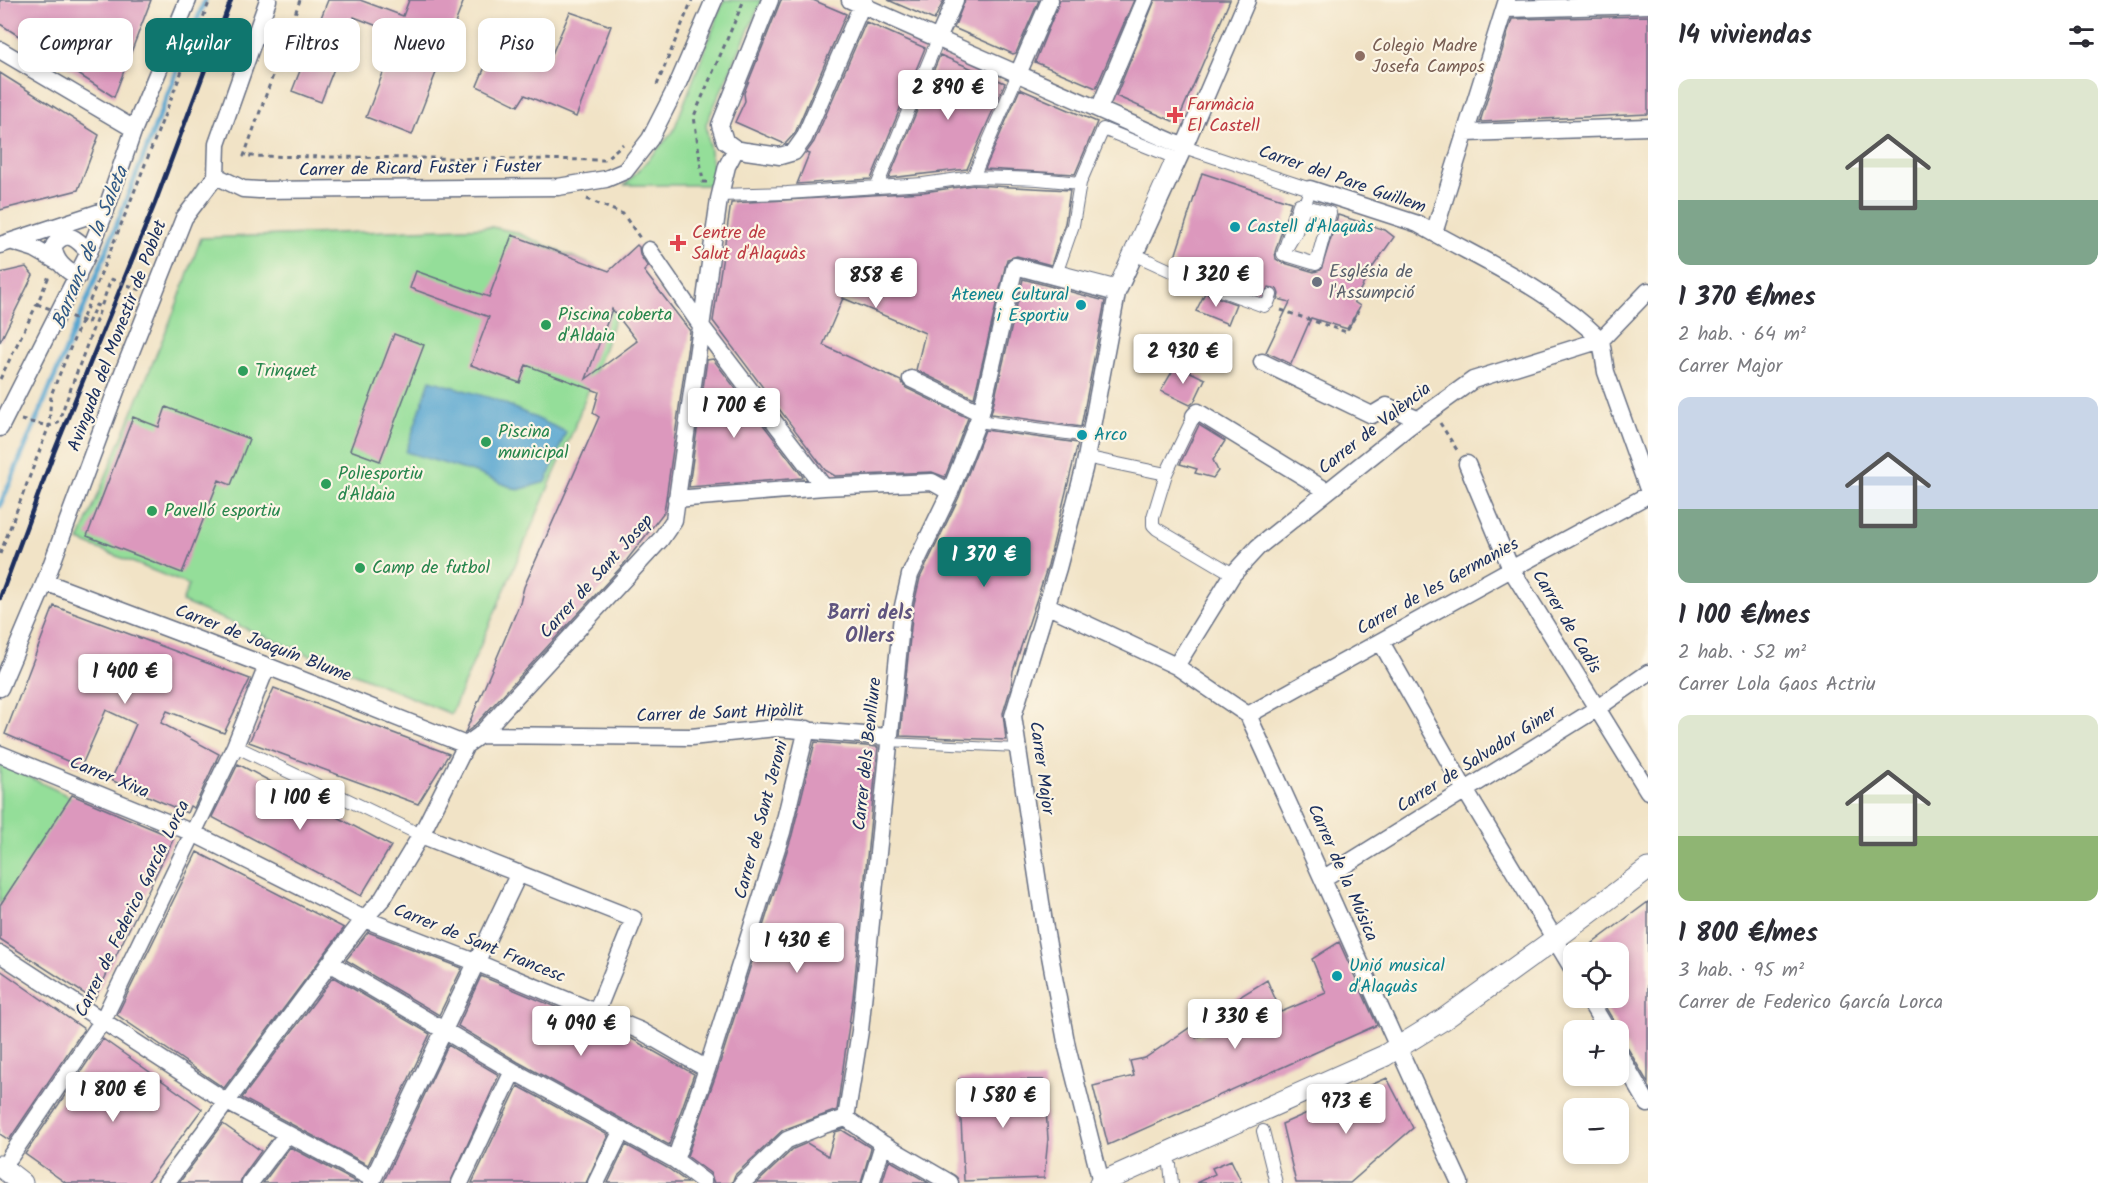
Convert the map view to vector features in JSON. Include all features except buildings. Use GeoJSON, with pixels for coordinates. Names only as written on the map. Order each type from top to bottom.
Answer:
{"type":"FeatureCollection","features":[{"type":"Feature","properties":{"kind":"street"},"geometry":{"type":"LineString","coordinates":[[0,428],[89,252],[134,129],[188,0]]}},
{"type":"Feature","properties":{"kind":"street"},"geometry":{"type":"LineString","coordinates":[[216,176],[217,144],[268,0]]}},
{"type":"Feature","properties":{"kind":"street","name":"Carrer de Ricard Fuster i Fuster"},"geometry":{"type":"LineString","coordinates":[[216,176],[243,189],[558,187],[606,179],[625,171],[650,139],[676,88],[714,0]]}},
{"type":"Feature","properties":{"kind":"street"},"geometry":{"type":"LineString","coordinates":[[770,0],[720,125],[725,141],[736,149],[780,156],[794,152],[804,138],[858,2],[1185,147]]}},
{"type":"Feature","properties":{"kind":"street"},"geometry":{"type":"LineString","coordinates":[[877,186],[955,0]]}},
{"type":"Feature","properties":{"kind":"street"},"geometry":{"type":"LineString","coordinates":[[973,177],[1050,0]]}},
{"type":"Feature","properties":{"kind":"street"},"geometry":{"type":"LineString","coordinates":[[1099,109],[1145,0]]}},
{"type":"Feature","properties":{"kind":"street","name":"Carrer Major"},"geometry":{"type":"LineString","coordinates":[[1100,1183],[1067,1047],[1045,929],[1013,716],[1058,568],[1084,469],[1117,292],[1185,147],[1247,0]]}},
{"type":"Feature","properties":{"kind":"street"},"geometry":{"type":"LineString","coordinates":[[1434,233],[1506,4],[1648,5]]}},
{"type":"Feature","properties":{"kind":"street"},"geometry":{"type":"LineString","coordinates":[[0,50],[134,129]]}},
{"type":"Feature","properties":{"kind":"street"},"geometry":{"type":"LineString","coordinates":[[1466,133],[1648,127]]}},
{"type":"Feature","properties":{"kind":"street"},"geometry":{"type":"LineString","coordinates":[[1103,129],[1173,157],[1115,286],[1057,271],[1072,225],[1080,183],[1103,129]]}},
{"type":"Feature","properties":{"kind":"street","name":"Carrer del Pare Guillem"},"geometry":{"type":"LineString","coordinates":[[1185,147],[1418,225],[1548,296],[1601,340]]}},
{"type":"Feature","properties":{"kind":"street","name":"Carrer de Sant Josep"},"geometry":{"type":"LineString","coordinates":[[466,745],[480,735],[661,538],[674,520],[720,195],[727,166],[736,149]]}},
{"type":"Feature","properties":{"kind":"street","name":"Avinguda del Monestir de Poblet"},"geometry":{"type":"LineString","coordinates":[[0,688],[45,582],[123,372],[184,218],[216,176]]}},
{"type":"Feature","properties":{"kind":"street"},"geometry":{"type":"LineString","coordinates":[[720,195],[787,194],[923,184],[973,177],[1080,183]]}},
{"type":"Feature","properties":{"kind":"street"},"geometry":{"type":"LineString","coordinates":[[1304,206],[1310,189]]}},
{"type":"Feature","properties":{"kind":"street"},"geometry":{"type":"LineString","coordinates":[[1299,204],[1304,206],[1330,213],[1316,264],[1283,254],[1299,204]]}},
{"type":"Feature","properties":{"kind":"street"},"geometry":{"type":"LineString","coordinates":[[57,249],[86,218],[106,210]]}},
{"type":"Feature","properties":{"kind":"street"},"geometry":{"type":"LineString","coordinates":[[6,244],[35,249],[57,249],[79,240],[89,252]]}},
{"type":"Feature","properties":{"kind":"street"},"geometry":{"type":"LineString","coordinates":[[6,244],[57,249],[78,277]]}},
{"type":"Feature","properties":{"kind":"street"},"geometry":{"type":"LineString","coordinates":[[649,250],[702,327],[824,487]]}},
{"type":"Feature","properties":{"kind":"street"},"geometry":{"type":"LineString","coordinates":[[1134,255],[1182,276],[1264,306],[1271,295]]}},
{"type":"Feature","properties":{"kind":"street","name":"Carrer dels Benlliure"},"geometry":{"type":"LineString","coordinates":[[846,1118],[860,1031],[888,740],[903,606],[910,575],[950,492],[980,417],[1015,266],[1117,292]]}},
{"type":"Feature","properties":{"kind":"street","name":"Carrer de València"},"geometry":{"type":"LineString","coordinates":[[1176,666],[1233,574],[1258,547],[1327,491],[1424,414],[1473,380],[1601,340],[1648,291]]}},
{"type":"Feature","properties":{"kind":"street"},"geometry":{"type":"LineString","coordinates":[[1601,340],[1606,372],[1620,427],[1648,489]]}},
{"type":"Feature","properties":{"kind":"street"},"geometry":{"type":"LineString","coordinates":[[1262,362],[1372,415],[1387,406],[1424,414]]}},
{"type":"Feature","properties":{"kind":"street"},"geometry":{"type":"LineString","coordinates":[[910,379],[980,417],[1089,436]]}},
{"type":"Feature","properties":{"kind":"street"},"geometry":{"type":"LineString","coordinates":[[1233,574],[1153,525],[1153,517],[1166,474],[1198,412],[1327,491]]}},
{"type":"Feature","properties":{"kind":"street"},"geometry":{"type":"LineString","coordinates":[[1085,457],[1166,474]]}},
{"type":"Feature","properties":{"kind":"street","name":"Carrer de Cadis"},"geometry":{"type":"LineString","coordinates":[[1467,464],[1511,569],[1648,791]]}},
{"type":"Feature","properties":{"kind":"street"},"geometry":{"type":"LineString","coordinates":[[676,499],[824,487],[932,483],[950,492]]}},
{"type":"Feature","properties":{"kind":"street","name":"Carrer de les Germanies"},"geometry":{"type":"LineString","coordinates":[[1248,715],[1648,495]]}},
{"type":"Feature","properties":{"kind":"street","name":"Carrer de Joaquín Blume"},"geometry":{"type":"LineString","coordinates":[[45,582],[267,666],[466,745]]}},
{"type":"Feature","properties":{"kind":"street"},"geometry":{"type":"LineString","coordinates":[[1046,605],[1176,666],[1248,715]]}},
{"type":"Feature","properties":{"kind":"street"},"geometry":{"type":"LineString","coordinates":[[1381,642],[1465,790],[1563,952]]}},
{"type":"Feature","properties":{"kind":"street","name":"Carrer de Federico García Lorca"},"geometry":{"type":"LineString","coordinates":[[3,1157],[103,1020],[235,746],[267,666]]}},
{"type":"Feature","properties":{"kind":"street","name":"Carrer de Salvador Giner"},"geometry":{"type":"LineString","coordinates":[[1324,878],[1596,709],[1648,673]]}},
{"type":"Feature","properties":{"kind":"street","name":"Carrer de la Música"},"geometry":{"type":"LineString","coordinates":[[1248,715],[1324,878],[1397,1048],[1460,1183]]}},
{"type":"Feature","properties":{"kind":"street","name":"Carrer de Sant Hipòlit"},"geometry":{"type":"LineString","coordinates":[[480,735],[691,737],[776,728],[807,729],[888,740]]}},
{"type":"Feature","properties":{"kind":"street","name":"Carrer de Sant Jeroni"},"geometry":{"type":"LineString","coordinates":[[675,1160],[707,1069],[782,832],[807,729]]}},
{"type":"Feature","properties":{"kind":"street"},"geometry":{"type":"LineString","coordinates":[[166,1183],[330,963],[383,898],[421,835],[466,745]]}},
{"type":"Feature","properties":{"kind":"street"},"geometry":{"type":"LineString","coordinates":[[235,746],[421,835],[634,919],[596,1013]]}},
{"type":"Feature","properties":{"kind":"street","name":"Carrer Xiva"},"geometry":{"type":"LineString","coordinates":[[0,754],[193,833],[364,919]]}},
{"type":"Feature","properties":{"kind":"street"},"geometry":{"type":"LineString","coordinates":[[1100,1183],[1384,1056],[1444,1019],[1648,869]]}},
{"type":"Feature","properties":{"kind":"street"},"geometry":{"type":"LineString","coordinates":[[0,954],[227,1102],[372,1181],[519,873]]}},
{"type":"Feature","properties":{"kind":"street","name":"Carrer de Sant Francesc"},"geometry":{"type":"LineString","coordinates":[[364,919],[641,1031],[707,1069]]}},
{"type":"Feature","properties":{"kind":"street"},"geometry":{"type":"LineString","coordinates":[[330,963],[513,1071],[675,1160],[703,1180],[703,1183]]}},
{"type":"Feature","properties":{"kind":"street"},"geometry":{"type":"LineString","coordinates":[[460,1183],[513,1071]]}},
{"type":"Feature","properties":{"kind":"street"},"geometry":{"type":"LineString","coordinates":[[1629,1071],[1648,1104]]}},
{"type":"Feature","properties":{"kind":"street"},"geometry":{"type":"LineString","coordinates":[[742,1183],[787,1140],[846,1118],[883,1144],[950,1183]]}},
{"type":"Feature","properties":{"kind":"street"},"geometry":{"type":"LineString","coordinates":[[596,1183],[622,1130]]}},
{"type":"Feature","properties":{"kind":"street"},"geometry":{"type":"LineString","coordinates":[[1263,1131],[1276,1183]]}},
{"type":"Feature","properties":{"kind":"street"},"geometry":{"type":"LineString","coordinates":[[250,1183],[287,1134]]}},
{"type":"Feature","properties":{"kind":"street"},"geometry":{"type":"LineString","coordinates":[[871,1183],[883,1144]]}},
{"type":"Feature","properties":{"kind":"street"},"geometry":{"type":"LineString","coordinates":[[3,1157],[22,1183]]}},
{"type":"Feature","properties":{"kind":"street"},"geometry":{"type":"LineString","coordinates":[[3,1157],[28,1183]]}},
{"type":"Feature","properties":{"kind":"street"},"geometry":{"type":"LineString","coordinates":[[1170,1166],[1172,1183]]}},
{"type":"Feature","properties":{"kind":"street"},"geometry":{"type":"LineString","coordinates":[[0,1178],[8,1183]]}},
{"type":"Feature","properties":{"kind":"lane","name":"Carrer de Sant Hipòlit"},"geometry":{"type":"LineString","coordinates":[[888,740],[1017,748]]}},
{"type":"Feature","properties":{"kind":"path"},"geometry":{"type":"LineString","coordinates":[[0,554],[49,426],[51,395],[210,0]]}},
{"type":"Feature","properties":{"kind":"path"},"geometry":{"type":"LineString","coordinates":[[300,0],[244,156],[604,160],[630,139]]}},
{"type":"Feature","properties":{"kind":"path"},"geometry":{"type":"LineString","coordinates":[[656,88],[692,0]]}},
{"type":"Feature","properties":{"kind":"path"},"geometry":{"type":"LineString","coordinates":[[558,187],[623,214],[649,250]]}},
{"type":"Feature","properties":{"kind":"path"},"geometry":{"type":"LineString","coordinates":[[0,379],[37,304],[57,249]]}},
{"type":"Feature","properties":{"kind":"path"},"geometry":{"type":"LineString","coordinates":[[16,420],[49,426],[57,423],[111,279],[141,290]]}},
{"type":"Feature","properties":{"kind":"path"},"geometry":{"type":"LineString","coordinates":[[37,304],[88,324],[96,305],[101,307]]}},
{"type":"Feature","properties":{"kind":"path"},"geometry":{"type":"LineString","coordinates":[[1264,306],[1346,332],[1358,311]]}},
{"type":"Feature","properties":{"kind":"path"},"geometry":{"type":"LineString","coordinates":[[1424,414],[1467,464]]}},
{"type":"Feature","properties":{"kind":"green space"},"geometry":{"type":"Polygon","coordinates":[[[724,0],[762,0],[706,124],[715,185],[625,185],[673,132],[724,0]]]}},
{"type":"Feature","properties":{"kind":"green space","name":"Poliesportiu d'Aldaia"},"geometry":{"type":"Polygon","coordinates":[[[492,227],[515,232],[629,281],[574,428],[451,714],[182,602],[189,585],[79,541],[175,309],[201,238],[492,227]]]}},
{"type":"Feature","properties":{"kind":"green space"},"geometry":{"type":"Polygon","coordinates":[[[0,763],[75,799],[0,912],[0,763]]]}},
{"type":"Feature","properties":{"kind":"water","name":"Piscina municipal"},"geometry":{"type":"Polygon","coordinates":[[[430,380],[497,400],[566,432],[546,482],[518,490],[479,474],[406,452],[430,380]]]}},
{"type":"Feature","properties":{"kind":"waterway","name":"Barranc de la Saleta"},"geometry":{"type":"LineString","coordinates":[[0,506],[87,300],[205,0]]}},
{"type":"Feature","properties":{"kind":"railway"},"geometry":{"type":"LineString","coordinates":[[0,598],[54,452],[155,203],[231,0]]}},
{"type":"Feature","properties":{"kind":"place","name":"Colegio Madre Josefa Campos"},"geometry":{"type":"Point","coordinates":[1360,56]}},
{"type":"Feature","properties":{"kind":"place","name":"Farmàcia El Castell"},"geometry":{"type":"Point","coordinates":[1175,115]}},
{"type":"Feature","properties":{"kind":"place","name":"Castell d'Alaquàs"},"geometry":{"type":"Point","coordinates":[1235,227]}},
{"type":"Feature","properties":{"kind":"place","name":"Centre de Salut d'Alaquàs"},"geometry":{"type":"Point","coordinates":[678,243]}},
{"type":"Feature","properties":{"kind":"place","name":"Església de l'Assumpció"},"geometry":{"type":"Point","coordinates":[1317,282]}},
{"type":"Feature","properties":{"kind":"place","name":"Ateneu Cultural i Esportiu"},"geometry":{"type":"Point","coordinates":[1081,305]}},
{"type":"Feature","properties":{"kind":"place","name":"Piscina coberta d'Aldaia"},"geometry":{"type":"Point","coordinates":[546,325]}},
{"type":"Feature","properties":{"kind":"place","name":"Trinquet"},"geometry":{"type":"Point","coordinates":[243,371]}},
{"type":"Feature","properties":{"kind":"place","name":"Arco"},"geometry":{"type":"Point","coordinates":[1082,435]}},
{"type":"Feature","properties":{"kind":"place","name":"Piscina municipal"},"geometry":{"type":"Point","coordinates":[486,442]}},
{"type":"Feature","properties":{"kind":"place","name":"Poliesportiu d'Aldaia"},"geometry":{"type":"Point","coordinates":[326,484]}},
{"type":"Feature","properties":{"kind":"place","name":"Pavelló esportiu"},"geometry":{"type":"Point","coordinates":[152,511]}},
{"type":"Feature","properties":{"kind":"place","name":"Camp de futbol"},"geometry":{"type":"Point","coordinates":[360,568]}},
{"type":"Feature","properties":{"kind":"place","name":"Unió musical d'Alaquàs"},"geometry":{"type":"Point","coordinates":[1337,976]}},
{"type":"Feature","properties":{"kind":"district","name":"Barri dels Ollers"},"geometry":{"type":"Point","coordinates":[870,626]}}]}
